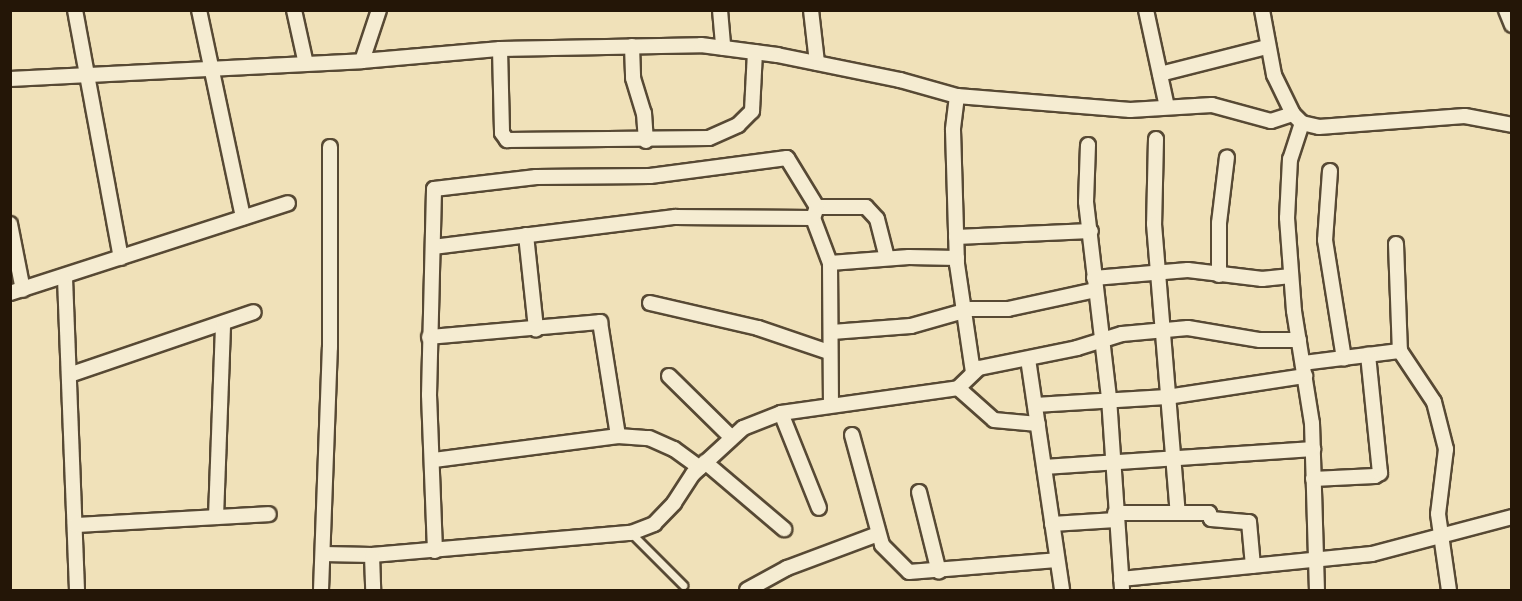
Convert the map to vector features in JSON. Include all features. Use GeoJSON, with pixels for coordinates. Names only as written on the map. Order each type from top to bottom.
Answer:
{"type":"FeatureCollection","features":[{"type":"Feature","properties":{"kind":"street"},"geometry":{"type":"LineString","coordinates":[[75,10],[122,258]]}},
{"type":"Feature","properties":{"kind":"street"},"geometry":{"type":"LineString","coordinates":[[199,10],[243,217]]}},
{"type":"Feature","properties":{"kind":"street"},"geometry":{"type":"LineString","coordinates":[[294,10],[306,64]]}},
{"type":"Feature","properties":{"kind":"street"},"geometry":{"type":"LineString","coordinates":[[362,61],[379,10]]}},
{"type":"Feature","properties":{"kind":"street"},"geometry":{"type":"LineString","coordinates":[[720,10],[723,48]]}},
{"type":"Feature","properties":{"kind":"street"},"geometry":{"type":"LineString","coordinates":[[812,10],[817,63]]}},
{"type":"Feature","properties":{"kind":"street"},"geometry":{"type":"LineString","coordinates":[[1146,10],[1167,107]]}},
{"type":"Feature","properties":{"kind":"street"},"geometry":{"type":"LineString","coordinates":[[1262,10],[1267,47],[1274,75],[1297,119],[1290,159],[1287,218],[1291,276],[1313,449],[1317,591]]}},
{"type":"Feature","properties":{"kind":"street"},"geometry":{"type":"LineString","coordinates":[[10,79],[362,61],[500,49],[632,46],[723,48],[817,63],[900,80],[957,96],[1111,109],[1227,107],[1271,121],[1297,119],[1319,127],[1465,116],[1512,125]]}},
{"type":"Feature","properties":{"kind":"street"},"geometry":{"type":"LineString","coordinates":[[632,46],[633,78],[644,113],[646,141]]}},
{"type":"Feature","properties":{"kind":"street"},"geometry":{"type":"LineString","coordinates":[[1160,74],[1267,47]]}},
{"type":"Feature","properties":{"kind":"street"},"geometry":{"type":"LineString","coordinates":[[500,49],[505,139],[646,141],[698,141],[746,120],[754,99],[755,52]]}},
{"type":"Feature","properties":{"kind":"street"},"geometry":{"type":"LineString","coordinates":[[957,96],[953,130],[957,258],[973,372]]}},
{"type":"Feature","properties":{"kind":"street"},"geometry":{"type":"LineString","coordinates":[[1156,139],[1158,271],[1178,513]]}},
{"type":"Feature","properties":{"kind":"street"},"geometry":{"type":"LineString","coordinates":[[1088,145],[1086,202],[1091,231],[1100,340],[1109,398],[1115,517],[1122,585],[1316,558],[1372,554],[1443,539],[1512,517]]}},
{"type":"Feature","properties":{"kind":"street"},"geometry":{"type":"LineString","coordinates":[[321,591],[330,147]]}},
{"type":"Feature","properties":{"kind":"street"},"geometry":{"type":"LineString","coordinates":[[1219,275],[1219,223],[1227,157]]}},
{"type":"Feature","properties":{"kind":"street"},"geometry":{"type":"LineString","coordinates":[[435,551],[429,337],[434,189],[472,182],[651,176],[787,158],[815,213],[830,263],[831,405]]}},
{"type":"Feature","properties":{"kind":"street"},"geometry":{"type":"LineString","coordinates":[[1330,171],[1325,240],[1344,358]]}},
{"type":"Feature","properties":{"kind":"street"},"geometry":{"type":"LineString","coordinates":[[10,224],[17,291],[65,278],[288,203]]}},
{"type":"Feature","properties":{"kind":"street"},"geometry":{"type":"LineString","coordinates":[[433,248],[675,217],[815,213],[866,207],[877,219],[886,258]]}},
{"type":"Feature","properties":{"kind":"street"},"geometry":{"type":"LineString","coordinates":[[956,237],[1091,231]]}},
{"type":"Feature","properties":{"kind":"street"},"geometry":{"type":"LineString","coordinates":[[526,235],[536,329]]}},
{"type":"Feature","properties":{"kind":"street"},"geometry":{"type":"LineString","coordinates":[[1396,244],[1400,351],[1441,418],[1446,449],[1439,502],[1449,591]]}},
{"type":"Feature","properties":{"kind":"street"},"geometry":{"type":"LineString","coordinates":[[830,263],[886,258],[957,258]]}},
{"type":"Feature","properties":{"kind":"street"},"geometry":{"type":"LineString","coordinates":[[832,333],[911,326],[987,306],[1008,309],[1094,284],[1158,271],[1188,270],[1262,279],[1291,276]]}},
{"type":"Feature","properties":{"kind":"street"},"geometry":{"type":"LineString","coordinates":[[65,278],[77,591]]}},
{"type":"Feature","properties":{"kind":"street"},"geometry":{"type":"LineString","coordinates":[[650,303],[758,328],[829,352]]}},
{"type":"Feature","properties":{"kind":"street"},"geometry":{"type":"LineString","coordinates":[[69,375],[254,312]]}},
{"type":"Feature","properties":{"kind":"street"},"geometry":{"type":"LineString","coordinates":[[429,337],[600,322],[618,436]]}},
{"type":"Feature","properties":{"kind":"street"},"geometry":{"type":"LineString","coordinates":[[216,517],[223,323]]}},
{"type":"Feature","properties":{"kind":"street"},"geometry":{"type":"LineString","coordinates":[[323,554],[372,555],[435,551],[631,533],[654,524],[703,465],[742,429],[781,413],[958,388],[973,372],[1100,340],[1162,329],[1221,331],[1260,340],[1299,340]]}},
{"type":"Feature","properties":{"kind":"street"},"geometry":{"type":"LineString","coordinates":[[1035,405],[1109,398],[1167,397],[1304,370],[1344,358],[1400,351]]}},
{"type":"Feature","properties":{"kind":"street"},"geometry":{"type":"LineString","coordinates":[[1313,479],[1375,477],[1380,473],[1368,355]]}},
{"type":"Feature","properties":{"kind":"street"},"geometry":{"type":"LineString","coordinates":[[1028,359],[1062,591]]}},
{"type":"Feature","properties":{"kind":"street"},"geometry":{"type":"LineString","coordinates":[[669,376],[732,438]]}},
{"type":"Feature","properties":{"kind":"street"},"geometry":{"type":"LineString","coordinates":[[958,388],[994,420],[1038,424]]}},
{"type":"Feature","properties":{"kind":"street"},"geometry":{"type":"LineString","coordinates":[[781,413],[819,508]]}},
{"type":"Feature","properties":{"kind":"street"},"geometry":{"type":"LineString","coordinates":[[852,435],[882,544],[909,572],[939,572],[1057,560]]}},
{"type":"Feature","properties":{"kind":"street"},"geometry":{"type":"LineString","coordinates":[[434,460],[618,436],[649,438],[703,465],[784,530]]}},
{"type":"Feature","properties":{"kind":"street"},"geometry":{"type":"LineString","coordinates":[[1044,466],[1313,449]]}},
{"type":"Feature","properties":{"kind":"street"},"geometry":{"type":"LineString","coordinates":[[919,492],[939,572]]}},
{"type":"Feature","properties":{"kind":"street"},"geometry":{"type":"LineString","coordinates":[[1052,524],[1115,517],[1209,513],[1211,519],[1249,522],[1253,566]]}},
{"type":"Feature","properties":{"kind":"street"},"geometry":{"type":"LineString","coordinates":[[75,525],[269,514]]}},
{"type":"Feature","properties":{"kind":"street"},"geometry":{"type":"LineString","coordinates":[[747,591],[787,568],[878,534]]}},
{"type":"Feature","properties":{"kind":"street"},"geometry":{"type":"LineString","coordinates":[[372,555],[373,591]]}},
{"type":"Feature","properties":{"kind":"lane"},"geometry":{"type":"LineString","coordinates":[[631,533],[683,585]]}}]}
